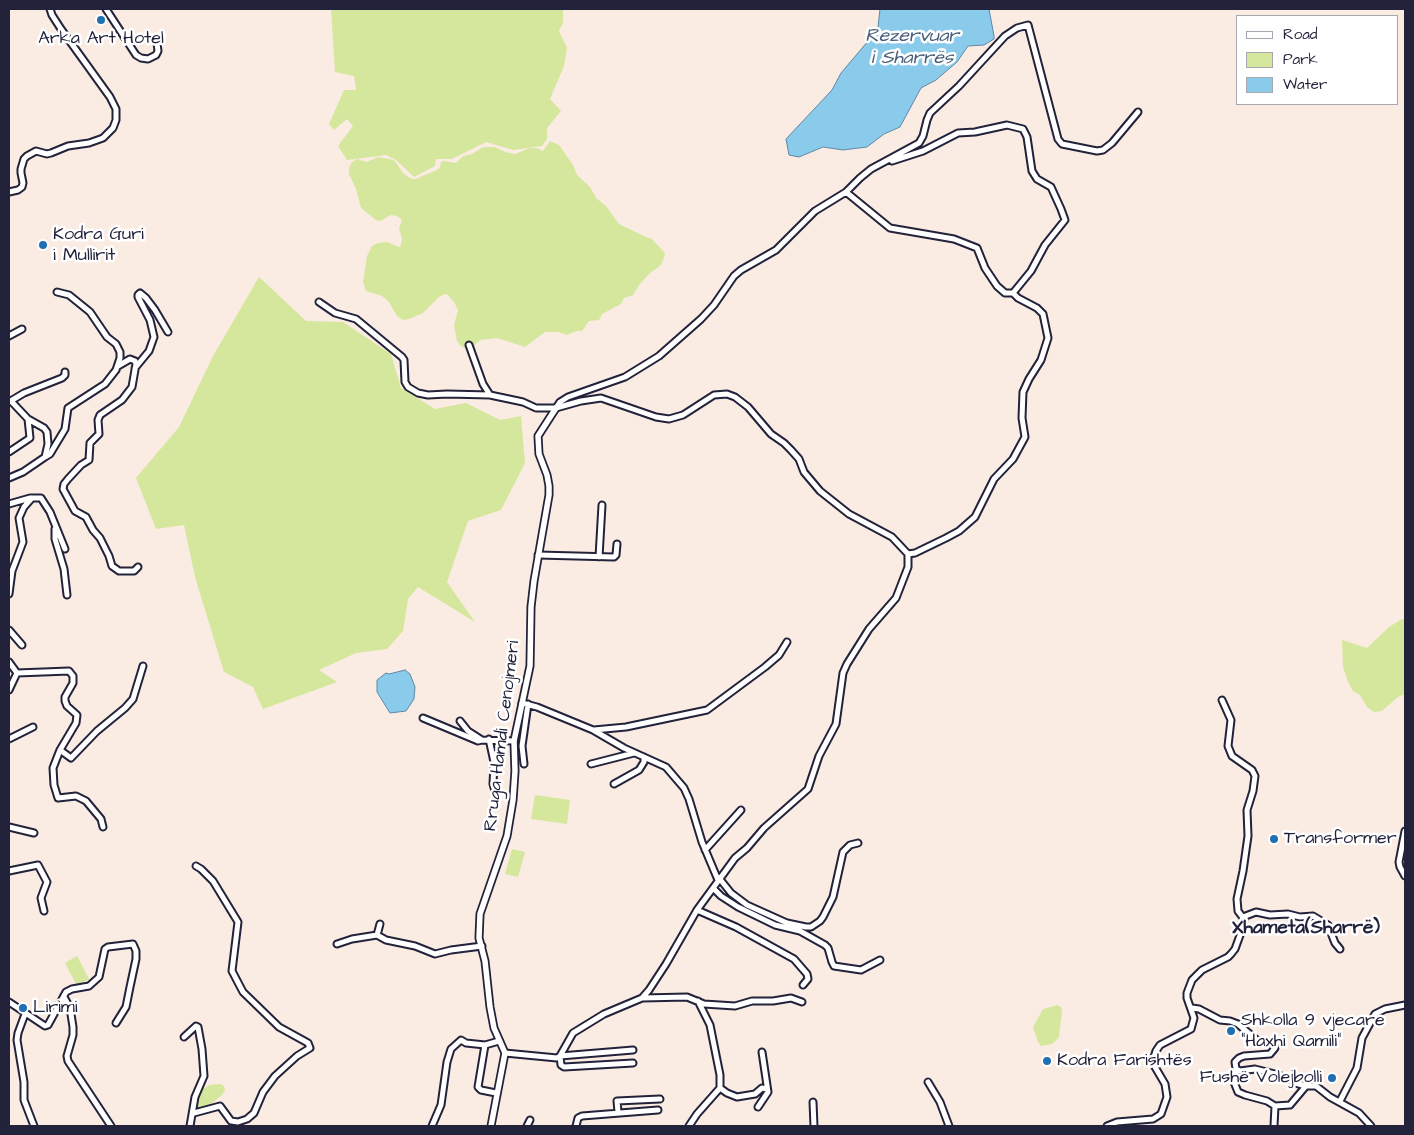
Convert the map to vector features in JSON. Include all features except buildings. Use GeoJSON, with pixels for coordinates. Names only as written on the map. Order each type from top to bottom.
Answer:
{"type":"FeatureCollection","features":[{"type":"Feature","properties":{"kind":"street"},"geometry":{"type":"LineString","coordinates":[[9,192],[22,187],[24,183],[21,173],[24,159],[32,153],[47,154],[68,146],[89,143],[103,138],[114,128],[116,120],[116,109],[110,97],[61,30],[50,9]]}},
{"type":"Feature","properties":{"kind":"street"},"geometry":{"type":"LineString","coordinates":[[106,9],[136,55],[141,58],[152,57],[158,51],[156,43]]}},
{"type":"Feature","properties":{"kind":"street"},"geometry":{"type":"LineString","coordinates":[[556,408],[560,402],[568,397],[625,377],[659,356],[701,319],[714,305],[734,276],[741,270],[776,250],[815,212],[846,192],[860,178],[878,165],[919,143],[927,120],[936,107],[959,86],[1005,36],[1017,28],[1028,25],[1059,142],[1097,151],[1103,150],[1112,143],[1138,112]]}},
{"type":"Feature","properties":{"kind":"street"},"geometry":{"type":"LineString","coordinates":[[878,165],[923,151],[958,133],[975,132],[1006,125],[1023,129],[1028,137],[1032,171],[1037,179],[1051,188],[1062,209],[1065,220],[1045,245],[1031,271],[1013,293]]}},
{"type":"Feature","properties":{"kind":"street"},"geometry":{"type":"LineString","coordinates":[[846,192],[890,228],[954,239],[977,248],[985,268],[997,286],[1005,293],[1013,293],[1043,314],[1048,338],[1040,360],[1023,392],[1022,418],[1025,436],[1013,458],[1001,470],[988,489],[975,517],[959,531],[915,553],[908,554]]}},
{"type":"Feature","properties":{"kind":"street"},"geometry":{"type":"LineString","coordinates":[[57,292],[69,295],[94,316],[107,337],[117,347],[120,354],[118,366]]}},
{"type":"Feature","properties":{"kind":"street"},"geometry":{"type":"LineString","coordinates":[[135,368],[149,351],[154,337],[152,326],[138,295],[140,294],[146,298],[168,332]]}},
{"type":"Feature","properties":{"kind":"street"},"geometry":{"type":"LineString","coordinates":[[319,302],[335,313],[356,319],[402,356],[404,360],[405,382],[412,390],[428,395],[490,395],[523,402],[536,408],[556,408],[581,400],[601,398],[656,417],[669,419],[683,416],[714,395],[727,394],[735,397],[748,407],[771,434],[784,443],[795,455],[804,472],[820,491],[849,514],[892,537],[908,554],[908,567],[896,598],[869,629],[847,664],[841,681],[836,724],[819,756],[808,789],[764,828],[748,848],[735,858],[697,910],[666,964],[642,998]]}},
{"type":"Feature","properties":{"kind":"street"},"geometry":{"type":"LineString","coordinates":[[9,336],[22,329]]}},
{"type":"Feature","properties":{"kind":"street"},"geometry":{"type":"LineString","coordinates":[[469,344],[482,384],[490,395]]}},
{"type":"Feature","properties":{"kind":"street"},"geometry":{"type":"LineString","coordinates":[[9,478],[23,472],[50,454],[65,429],[68,408],[104,384],[118,366],[130,359],[135,361],[132,387],[122,400],[100,415],[98,420],[99,434],[90,443],[89,460],[64,484],[63,489],[75,512],[86,517],[106,548],[112,566],[119,571],[134,571],[138,567]]}},
{"type":"Feature","properties":{"kind":"street"},"geometry":{"type":"LineString","coordinates":[[45,457],[48,444],[47,432],[44,428],[28,419],[10,402],[24,393],[62,378],[65,372]]}},
{"type":"Feature","properties":{"kind":"street","name":"Rruga Hamdi Cenojmeri"},"geometry":{"type":"LineString","coordinates":[[505,1053],[498,1041],[490,1007],[479,932],[480,914],[507,836],[513,800],[515,771],[514,741],[525,704],[530,666],[531,607],[549,486],[540,454],[538,436],[556,408]]}},
{"type":"Feature","properties":{"kind":"street"},"geometry":{"type":"LineString","coordinates":[[9,452],[30,438],[28,419]]}},
{"type":"Feature","properties":{"kind":"street"},"geometry":{"type":"LineString","coordinates":[[9,504],[32,498],[41,498],[46,503],[65,549]]}},
{"type":"Feature","properties":{"kind":"street"},"geometry":{"type":"LineString","coordinates":[[9,594],[12,571],[23,542],[19,518],[24,507],[32,498]]}},
{"type":"Feature","properties":{"kind":"street"},"geometry":{"type":"LineString","coordinates":[[599,558],[602,505]]}},
{"type":"Feature","properties":{"kind":"street"},"geometry":{"type":"LineString","coordinates":[[55,526],[55,540],[64,569],[67,595]]}},
{"type":"Feature","properties":{"kind":"street"},"geometry":{"type":"LineString","coordinates":[[538,555],[614,557],[617,544]]}},
{"type":"Feature","properties":{"kind":"street"},"geometry":{"type":"LineString","coordinates":[[9,630],[22,645]]}},
{"type":"Feature","properties":{"kind":"street"},"geometry":{"type":"LineString","coordinates":[[593,730],[626,727],[707,710],[765,667],[779,655],[787,642]]}},
{"type":"Feature","properties":{"kind":"street"},"geometry":{"type":"LineString","coordinates":[[9,662],[17,673]]}},
{"type":"Feature","properties":{"kind":"street"},"geometry":{"type":"LineString","coordinates":[[60,750],[71,758],[97,730],[125,708],[133,699],[143,666]]}},
{"type":"Feature","properties":{"kind":"street"},"geometry":{"type":"LineString","coordinates":[[17,673],[69,671],[72,676],[73,682],[65,697],[65,701],[67,706],[77,715],[76,723],[60,750],[53,768],[57,796],[61,799],[76,796],[86,801],[100,819],[102,827]]}},
{"type":"Feature","properties":{"kind":"street"},"geometry":{"type":"LineString","coordinates":[[9,690],[17,673]]}},
{"type":"Feature","properties":{"kind":"street"},"geometry":{"type":"LineString","coordinates":[[1107,1126],[1117,1122],[1153,1119],[1161,1114],[1166,1102],[1166,1093],[1164,1084],[1155,1067],[1154,1057],[1160,1045],[1191,1029],[1194,1018],[1187,993],[1192,980],[1202,970],[1228,958],[1235,949],[1242,927],[1243,917],[1236,907],[1248,836],[1247,810],[1254,791],[1255,776],[1252,770],[1235,760],[1230,751],[1228,746],[1230,720],[1222,700]]}},
{"type":"Feature","properties":{"kind":"street"},"geometry":{"type":"LineString","coordinates":[[524,764],[522,746],[525,704],[593,730],[635,753],[666,767],[684,788],[705,850],[719,879],[731,893],[747,905],[787,923],[811,927],[820,921],[833,897],[843,852],[850,845],[858,843]]}},
{"type":"Feature","properties":{"kind":"street"},"geometry":{"type":"LineString","coordinates":[[423,718],[478,741],[489,739],[514,741]]}},
{"type":"Feature","properties":{"kind":"street"},"geometry":{"type":"LineString","coordinates":[[460,721],[468,731],[482,740]]}},
{"type":"Feature","properties":{"kind":"street"},"geometry":{"type":"LineString","coordinates":[[9,739],[33,727]]}},
{"type":"Feature","properties":{"kind":"street"},"geometry":{"type":"LineString","coordinates":[[489,739],[494,762],[492,784],[495,791]]}},
{"type":"Feature","properties":{"kind":"street"},"geometry":{"type":"LineString","coordinates":[[591,764],[635,753]]}},
{"type":"Feature","properties":{"kind":"street"},"geometry":{"type":"LineString","coordinates":[[614,784],[639,770],[644,762],[644,757]]}},
{"type":"Feature","properties":{"kind":"street"},"geometry":{"type":"LineString","coordinates":[[705,850],[741,810]]}},
{"type":"Feature","properties":{"kind":"street"},"geometry":{"type":"LineString","coordinates":[[9,827],[34,833]]}},
{"type":"Feature","properties":{"kind":"street"},"geometry":{"type":"LineString","coordinates":[[1405,831],[1399,859],[1400,867],[1405,876]]}},
{"type":"Feature","properties":{"kind":"street"},"geometry":{"type":"LineString","coordinates":[[9,871],[38,865],[47,882],[41,898],[44,911]]}},
{"type":"Feature","properties":{"kind":"street"},"geometry":{"type":"LineString","coordinates":[[194,1113],[220,1106],[231,1121],[238,1122],[248,1118],[254,1113],[263,1092],[275,1076],[297,1056],[310,1048],[308,1043],[279,1027],[243,992],[232,970],[238,922],[213,881],[196,866]]}},
{"type":"Feature","properties":{"kind":"street"},"geometry":{"type":"LineString","coordinates":[[714,888],[721,896],[738,908],[783,928],[800,931],[825,945],[828,948],[834,966],[861,970],[880,960]]}},
{"type":"Feature","properties":{"kind":"street"},"geometry":{"type":"LineString","coordinates":[[697,910],[736,927],[794,959],[807,974],[808,979],[803,985]]}},
{"type":"Feature","properties":{"kind":"street"},"geometry":{"type":"LineString","coordinates":[[1243,917],[1256,912],[1270,915],[1312,916],[1328,926],[1333,939],[1340,949]]}},
{"type":"Feature","properties":{"kind":"street"},"geometry":{"type":"LineString","coordinates":[[377,934],[380,924]]}},
{"type":"Feature","properties":{"kind":"street"},"geometry":{"type":"LineString","coordinates":[[337,944],[352,938],[377,934],[386,940],[416,946],[435,954],[482,946]]}},
{"type":"Feature","properties":{"kind":"street"},"geometry":{"type":"LineString","coordinates":[[9,1002],[45,1026],[48,1025],[66,992],[89,986],[99,977],[104,953],[108,947],[133,944],[136,950],[136,959],[126,1007],[116,1023]]}},
{"type":"Feature","properties":{"kind":"street"},"geometry":{"type":"LineString","coordinates":[[64,997],[70,1008],[73,1026],[73,1035],[67,1056],[68,1061],[111,1126]]}},
{"type":"Feature","properties":{"kind":"street"},"geometry":{"type":"LineString","coordinates":[[633,1063],[564,1067],[561,1065],[560,1056],[573,1033],[604,1014],[642,998],[687,997],[704,1004],[735,1006],[752,1001],[778,1001],[791,998],[802,1002]]}},
{"type":"Feature","properties":{"kind":"street"},"geometry":{"type":"LineString","coordinates":[[689,1126],[720,1088],[720,1075],[710,1025],[698,1001]]}},
{"type":"Feature","properties":{"kind":"street"},"geometry":{"type":"LineString","coordinates":[[1340,1101],[1357,1068],[1362,1038],[1375,1014],[1385,1009],[1405,1005]]}},
{"type":"Feature","properties":{"kind":"street"},"geometry":{"type":"LineString","coordinates":[[1192,1008],[1199,1009],[1220,1020],[1238,1024],[1259,1042],[1274,1043],[1275,1048],[1270,1054],[1244,1056],[1235,1062],[1234,1082],[1238,1092],[1264,1099],[1275,1106],[1290,1105],[1306,1086]]}},
{"type":"Feature","properties":{"kind":"street"},"geometry":{"type":"LineString","coordinates":[[25,1014],[18,1033],[18,1052],[24,1082],[24,1100],[34,1126]]}},
{"type":"Feature","properties":{"kind":"street"},"geometry":{"type":"LineString","coordinates":[[184,1038],[194,1027],[198,1028],[204,1076],[195,1097],[194,1113],[190,1126]]}},
{"type":"Feature","properties":{"kind":"street"},"geometry":{"type":"LineString","coordinates":[[432,1126],[441,1106],[447,1062],[451,1049],[461,1040],[466,1044],[485,1045],[498,1041]]}},
{"type":"Feature","properties":{"kind":"street"},"geometry":{"type":"LineString","coordinates":[[485,1045],[478,1087],[481,1090],[496,1093]]}},
{"type":"Feature","properties":{"kind":"street"},"geometry":{"type":"LineString","coordinates":[[491,1126],[505,1053],[555,1058],[633,1050]]}},
{"type":"Feature","properties":{"kind":"street"},"geometry":{"type":"LineString","coordinates":[[758,1107],[768,1092],[762,1052]]}},
{"type":"Feature","properties":{"kind":"street"},"geometry":{"type":"LineString","coordinates":[[1236,1069],[1240,1071],[1255,1069],[1279,1075],[1294,1083],[1316,1086],[1359,1112],[1371,1126]]}},
{"type":"Feature","properties":{"kind":"street"},"geometry":{"type":"LineString","coordinates":[[928,1082],[940,1102],[949,1126]]}},
{"type":"Feature","properties":{"kind":"street"},"geometry":{"type":"LineString","coordinates":[[720,1088],[727,1093],[737,1096],[756,1094],[762,1088],[767,1089]]}},
{"type":"Feature","properties":{"kind":"street"},"geometry":{"type":"LineString","coordinates":[[618,1112],[617,1102],[660,1099]]}},
{"type":"Feature","properties":{"kind":"street"},"geometry":{"type":"LineString","coordinates":[[813,1102],[814,1126]]}},
{"type":"Feature","properties":{"kind":"street"},"geometry":{"type":"LineString","coordinates":[[1274,1126],[1275,1106]]}},
{"type":"Feature","properties":{"kind":"street"},"geometry":{"type":"LineString","coordinates":[[576,1126],[580,1117],[618,1112],[658,1110]]}},
{"type":"Feature","properties":{"kind":"street"},"geometry":{"type":"LineString","coordinates":[[527,1126],[530,1120]]}},
{"type":"Feature","properties":{"kind":"green space"},"geometry":{"type":"Polygon","coordinates":[[[331,9],[563,9],[563,23],[559,31],[567,48],[564,66],[550,99],[561,111],[547,128],[547,139],[542,146],[513,150],[486,142],[452,159],[436,159],[435,166],[414,177],[396,160],[386,155],[347,160],[338,146],[353,126],[347,119],[334,130],[329,124],[344,90],[356,90],[354,76],[335,72],[331,9]]]}},
{"type":"Feature","properties":{"kind":"green space"},"geometry":{"type":"Polygon","coordinates":[[[550,141],[559,145],[573,165],[577,175],[590,187],[596,198],[606,206],[619,224],[652,239],[664,252],[665,255],[661,265],[650,273],[633,295],[624,298],[621,304],[602,314],[599,320],[589,321],[582,331],[576,331],[567,335],[558,332],[545,332],[525,347],[497,338],[480,340],[473,347],[467,349],[457,341],[454,325],[458,310],[448,295],[445,294],[439,297],[423,313],[403,320],[397,316],[389,302],[382,296],[366,291],[363,282],[367,256],[372,246],[387,242],[399,247],[402,238],[399,229],[402,220],[397,216],[391,215],[380,221],[376,220],[361,208],[356,189],[349,174],[352,162],[357,159],[367,162],[378,157],[394,160],[404,174],[415,179],[437,170],[440,168],[441,162],[456,163],[463,156],[472,154],[483,147],[495,147],[515,154],[530,148],[537,148],[543,151],[550,141]]]}},
{"type":"Feature","properties":{"kind":"green space"},"geometry":{"type":"Polygon","coordinates":[[[259,277],[306,321],[343,322],[391,354],[401,388],[435,409],[466,403],[500,420],[521,416],[525,463],[501,510],[468,521],[447,582],[475,622],[418,587],[408,599],[403,631],[387,649],[356,653],[319,670],[337,682],[263,709],[253,687],[224,672],[195,577],[184,525],[156,529],[136,478],[179,427],[213,356],[259,277]]]}},
{"type":"Feature","properties":{"kind":"green space"},"geometry":{"type":"Polygon","coordinates":[[[1405,619],[1405,694],[1398,697],[1382,711],[1374,712],[1367,707],[1360,695],[1353,691],[1348,682],[1343,667],[1342,640],[1367,648],[1389,627],[1405,619]]]}},
{"type":"Feature","properties":{"kind":"green space"},"geometry":{"type":"Polygon","coordinates":[[[535,795],[570,800],[567,824],[531,819],[535,795]]]}},
{"type":"Feature","properties":{"kind":"green space"},"geometry":{"type":"Polygon","coordinates":[[[512,849],[525,852],[518,877],[505,874],[512,849]]]}},
{"type":"Feature","properties":{"kind":"green space"},"geometry":{"type":"Polygon","coordinates":[[[77,956],[89,979],[77,986],[65,963],[77,956]]]}},
{"type":"Feature","properties":{"kind":"green space"},"geometry":{"type":"Polygon","coordinates":[[[1057,1005],[1061,1007],[1062,1012],[1059,1037],[1052,1044],[1041,1046],[1033,1027],[1043,1009],[1057,1005]]]}},
{"type":"Feature","properties":{"kind":"green space"},"geometry":{"type":"Polygon","coordinates":[[[220,1084],[224,1086],[225,1091],[222,1095],[203,1110],[195,1111],[197,1097],[202,1089],[210,1085],[220,1084]]]}},
{"type":"Feature","properties":{"kind":"water","name":"Rezervuar i Sharrës"},"geometry":{"type":"Polygon","coordinates":[[[880,9],[989,9],[994,39],[984,45],[968,46],[957,62],[936,80],[921,88],[900,127],[884,134],[867,147],[843,150],[823,147],[799,157],[789,155],[786,139],[832,90],[841,73],[874,34],[878,27],[880,9]]]}},
{"type":"Feature","properties":{"kind":"water"},"geometry":{"type":"Polygon","coordinates":[[[405,670],[410,674],[415,687],[414,699],[406,711],[390,713],[377,692],[377,680],[386,673],[405,670]]]}},
{"type":"Feature","properties":{"kind":"place","name":"Arka Art Hotel"},"geometry":{"type":"Point","coordinates":[101,20]}},
{"type":"Feature","properties":{"kind":"place","name":"Kodra Guri i Mullirit"},"geometry":{"type":"Point","coordinates":[43,245]}},
{"type":"Feature","properties":{"kind":"place","name":"Transformer"},"geometry":{"type":"Point","coordinates":[1274,839]}},
{"type":"Feature","properties":{"kind":"place","name":"Lirimi"},"geometry":{"type":"Point","coordinates":[23,1008]}},
{"type":"Feature","properties":{"kind":"place","name":"Shkolla 9 vjecare \"Haxhi Qamili\""},"geometry":{"type":"Point","coordinates":[1231,1031]}},
{"type":"Feature","properties":{"kind":"place","name":"Kodra Farishtës"},"geometry":{"type":"Point","coordinates":[1047,1061]}},
{"type":"Feature","properties":{"kind":"place","name":"Fushë Volejbolli"},"geometry":{"type":"Point","coordinates":[1332,1078]}},
{"type":"Feature","properties":{"kind":"district","name":"Xhameta(Sharrë)"},"geometry":{"type":"Point","coordinates":[1306,929]}}]}
